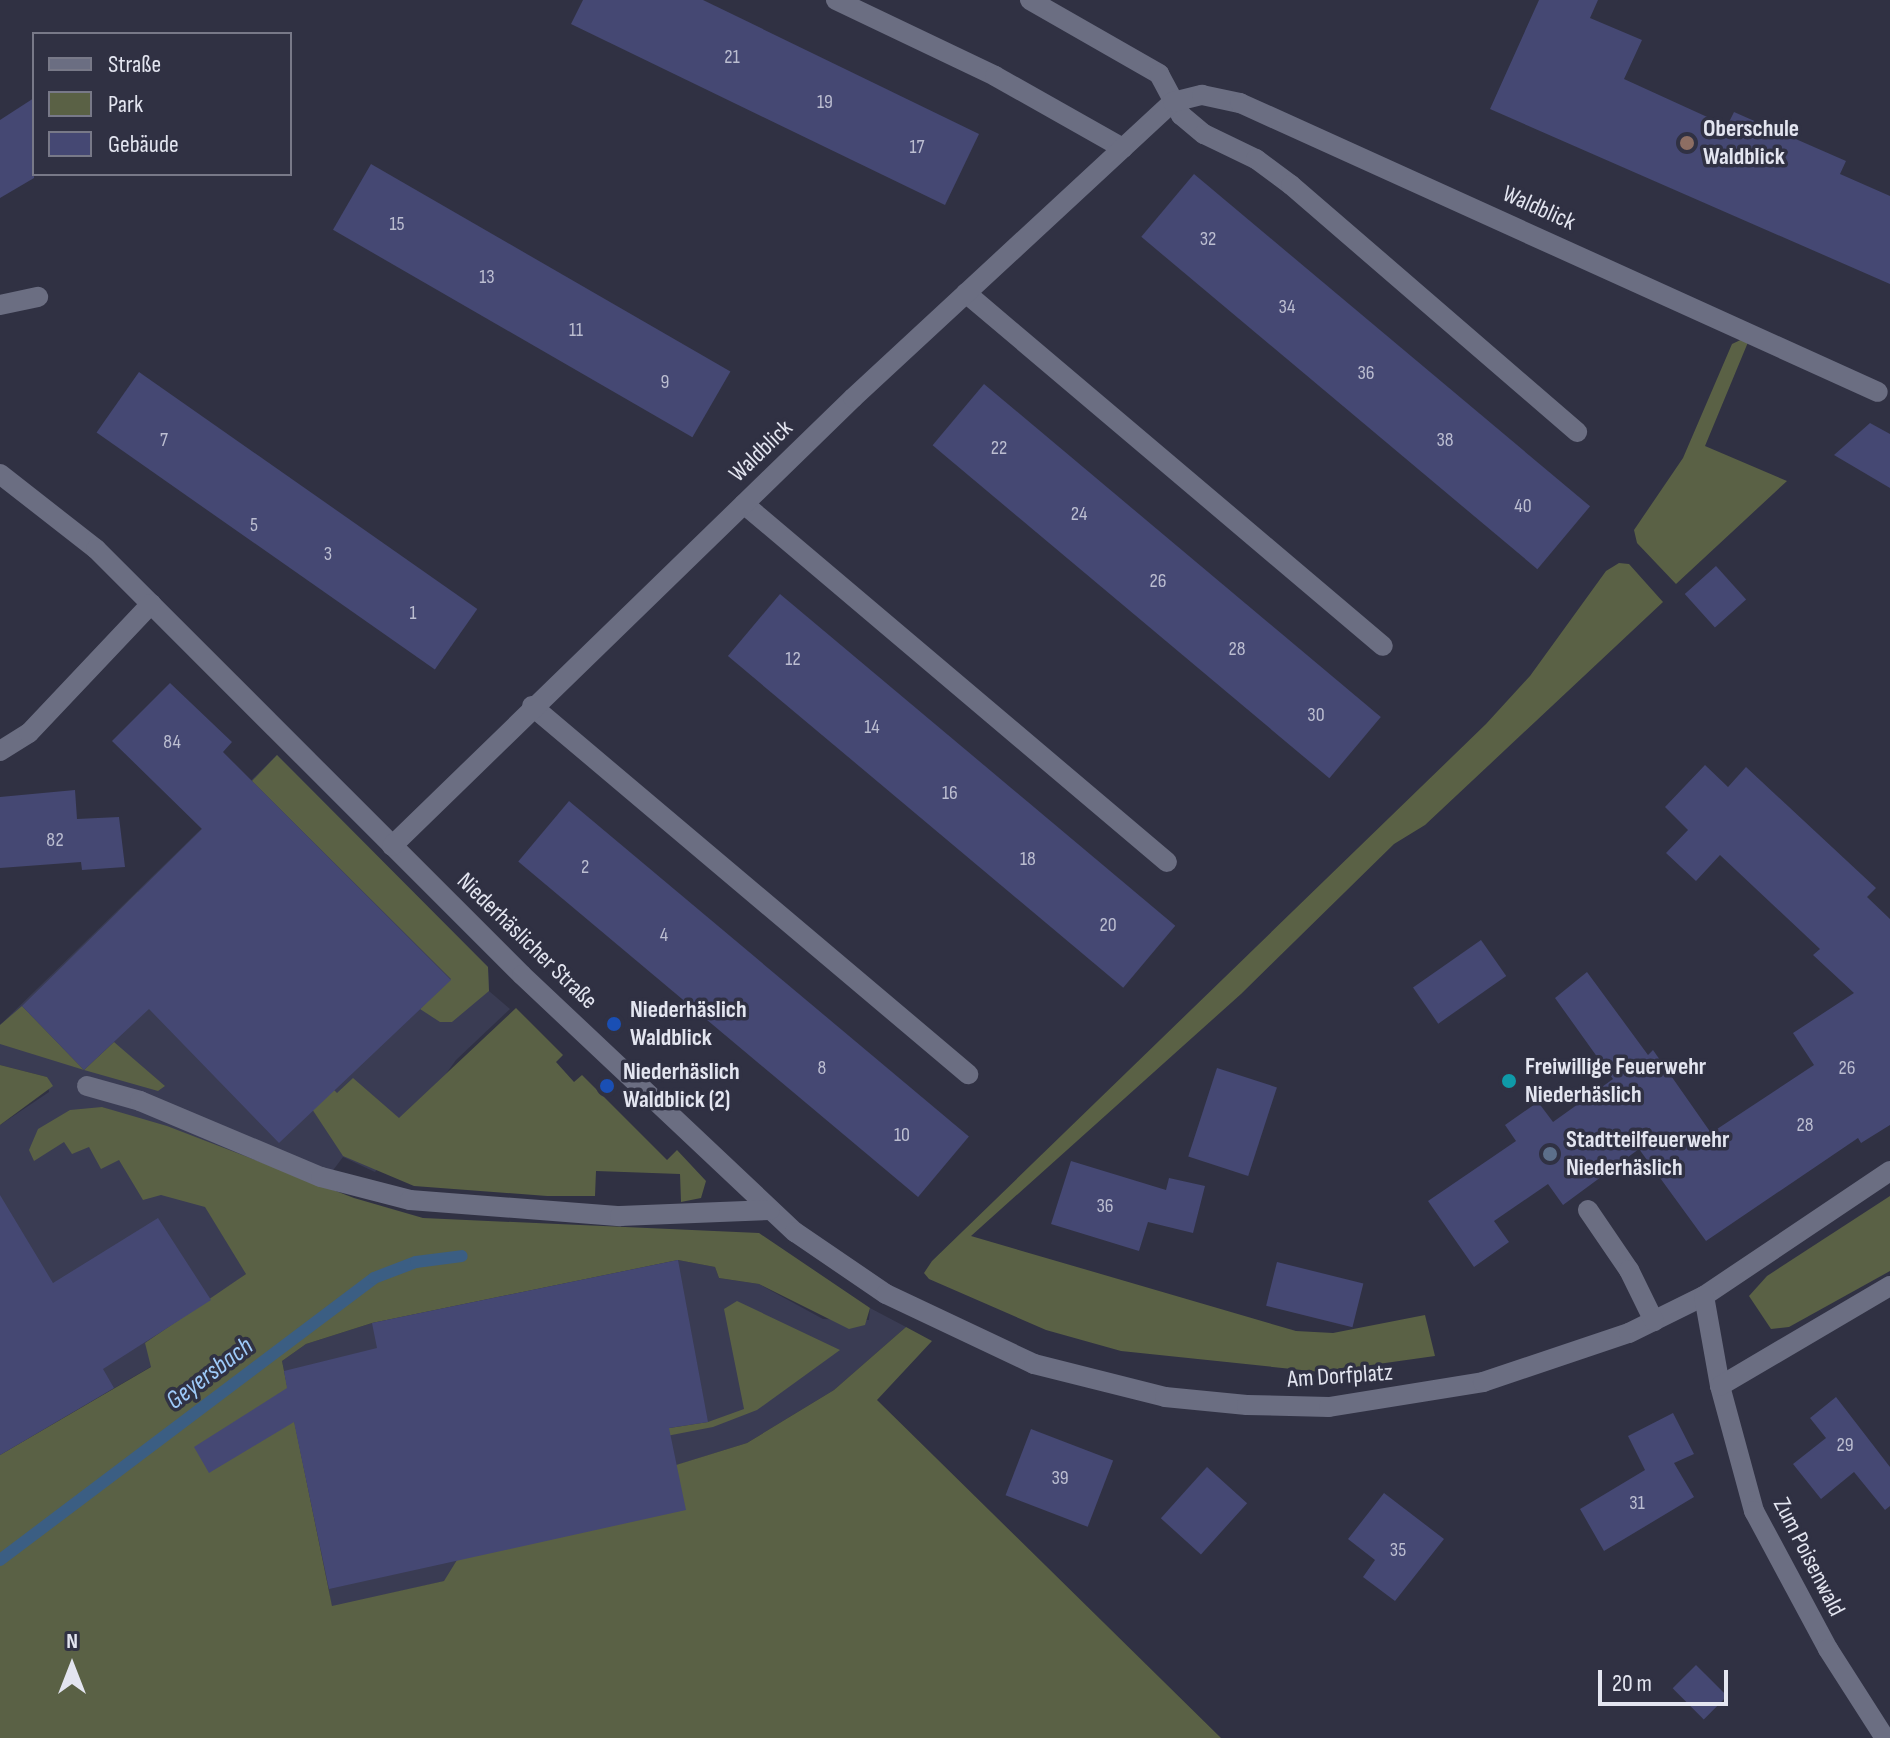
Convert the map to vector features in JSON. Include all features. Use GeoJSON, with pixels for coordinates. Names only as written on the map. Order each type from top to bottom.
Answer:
{"type":"FeatureCollection","features":[{"type":"Feature","properties":{"kind":"street"},"geometry":{"type":"LineString","coordinates":[[836,0],[995,76],[1123,148]]}},
{"type":"Feature","properties":{"kind":"street"},"geometry":{"type":"LineString","coordinates":[[1030,0],[1159,74],[1173,102],[1204,134],[1256,159],[1291,185],[1577,432]]}},
{"type":"Feature","properties":{"kind":"street","name":"Waldblick"},"geometry":{"type":"LineString","coordinates":[[392,846],[532,706],[744,504],[1173,102],[1202,95],[1240,103],[1878,392]]}},
{"type":"Feature","properties":{"kind":"street"},"geometry":{"type":"LineString","coordinates":[[966,293],[1383,646]]}},
{"type":"Feature","properties":{"kind":"street"},"geometry":{"type":"LineString","coordinates":[[0,305],[38,297]]}},
{"type":"Feature","properties":{"kind":"street","name":"Niederhäslicher Straße"},"geometry":{"type":"LineString","coordinates":[[0,474],[96,549],[392,846],[770,1210],[822,1252],[886,1294],[971,1337]]}},
{"type":"Feature","properties":{"kind":"street"},"geometry":{"type":"LineString","coordinates":[[744,504],[1167,862]]}},
{"type":"Feature","properties":{"kind":"street"},"geometry":{"type":"LineString","coordinates":[[0,751],[29,733],[151,604]]}},
{"type":"Feature","properties":{"kind":"street"},"geometry":{"type":"LineString","coordinates":[[532,706],[968,1074]]}},
{"type":"Feature","properties":{"kind":"street"},"geometry":{"type":"LineString","coordinates":[[87,1086],[140,1101],[321,1177],[410,1200],[620,1216],[770,1210]]}},
{"type":"Feature","properties":{"kind":"street","name":"Am Dorfplatz"},"geometry":{"type":"LineString","coordinates":[[971,1337],[1088,1382],[1165,1397],[1329,1407],[1483,1382],[1557,1361],[1654,1321],[1704,1296],[1890,1171]]}},
{"type":"Feature","properties":{"kind":"street"},"geometry":{"type":"LineString","coordinates":[[1588,1210],[1629,1270],[1654,1321]]}},
{"type":"Feature","properties":{"kind":"street"},"geometry":{"type":"LineString","coordinates":[[1704,1296],[1720,1386],[1890,1286]]}},
{"type":"Feature","properties":{"kind":"street","name":"Zum Poisenwald"},"geometry":{"type":"LineString","coordinates":[[1720,1386],[1754,1511],[1828,1649],[1885,1738]]}},
{"type":"Feature","properties":{"kind":"shaded area"},"geometry":{"type":"Polygon","coordinates":[[[277,755],[488,967],[489,991],[510,1009],[456,1060],[375,1172],[343,1157],[322,1185],[102,1107],[236,1186],[246,1274],[211,1300],[152,1366],[0,1455],[0,1125],[49,1092],[47,1077],[0,1065],[0,1025],[277,755]]]}},
{"type":"Feature","properties":{"kind":"shaded area"},"geometry":{"type":"Polygon","coordinates":[[[678,1260],[715,1267],[719,1278],[759,1284],[823,1319],[869,1320],[870,1308],[906,1327],[834,1390],[747,1443],[677,1465],[445,1581],[332,1607],[282,1361],[306,1344],[372,1323],[678,1260]]]}},
{"type":"Feature","properties":{"kind":"green space"},"geometry":{"type":"Polygon","coordinates":[[[1751,335],[1705,446],[1787,481],[1676,584],[1637,543],[1634,530],[1683,458],[1732,344],[1751,335]]]}},
{"type":"Feature","properties":{"kind":"green space"},"geometry":{"type":"Polygon","coordinates":[[[1619,563],[1629,564],[1663,602],[1425,825],[1394,844],[1241,994],[971,1236],[1296,1331],[1333,1333],[1425,1315],[1435,1356],[1321,1372],[1121,1351],[1046,1330],[929,1279],[924,1273],[932,1261],[1486,724],[1530,676],[1606,571],[1619,563]]]}},
{"type":"Feature","properties":{"kind":"green space"},"geometry":{"type":"Polygon","coordinates":[[[277,755],[488,967],[489,991],[452,1022],[440,1022],[420,1009],[451,979],[252,781],[277,755]]]}},
{"type":"Feature","properties":{"kind":"green space"},"geometry":{"type":"Polygon","coordinates":[[[138,892],[337,1093],[353,1078],[399,1118],[516,1008],[563,1055],[556,1062],[574,1082],[582,1075],[667,1160],[677,1150],[706,1181],[701,1198],[681,1202],[680,1174],[596,1171],[595,1196],[547,1196],[414,1186],[343,1156],[312,1109],[118,912],[138,892]]]}},
{"type":"Feature","properties":{"kind":"green space"},"geometry":{"type":"Polygon","coordinates":[[[22,1006],[84,1070],[0,1044],[0,1025],[22,1006]]]}},
{"type":"Feature","properties":{"kind":"green space"},"geometry":{"type":"Polygon","coordinates":[[[114,1042],[165,1086],[158,1091],[84,1070],[114,1042]]]}},
{"type":"Feature","properties":{"kind":"green space"},"geometry":{"type":"Polygon","coordinates":[[[0,1065],[47,1077],[53,1086],[0,1125],[0,1065]]]}},
{"type":"Feature","properties":{"kind":"green space"},"geometry":{"type":"Polygon","coordinates":[[[102,1107],[167,1126],[354,1198],[423,1218],[759,1233],[870,1308],[865,1325],[849,1329],[759,1284],[719,1278],[715,1267],[678,1260],[372,1323],[306,1344],[282,1361],[332,1606],[444,1581],[457,1560],[676,1465],[747,1443],[834,1390],[906,1327],[932,1341],[877,1400],[1221,1738],[0,1738],[0,1455],[151,1367],[145,1343],[246,1274],[205,1207],[161,1195],[143,1200],[119,1160],[101,1169],[89,1147],[72,1154],[64,1142],[34,1161],[29,1150],[38,1129],[70,1110],[102,1107]]]}},
{"type":"Feature","properties":{"kind":"green space"},"geometry":{"type":"Polygon","coordinates":[[[1890,1196],[1890,1271],[1789,1327],[1771,1329],[1749,1296],[1767,1276],[1890,1196]]]}},
{"type":"Feature","properties":{"kind":"green space"},"geometry":{"type":"Polygon","coordinates":[[[737,1301],[840,1350],[757,1410],[713,1427],[651,1439],[638,1433],[708,1422],[744,1409],[724,1309],[737,1301]]]}},
{"type":"Feature","properties":{"kind":"building"},"geometry":{"type":"Polygon","coordinates":[[[583,0],[703,0],[979,134],[945,205],[571,24],[583,0]]]}},
{"type":"Feature","properties":{"kind":"building","name":"Oberschule Waldblick"},"geometry":{"type":"Polygon","coordinates":[[[1539,0],[1598,0],[1590,18],[1642,40],[1624,79],[1727,126],[1734,112],[1846,161],[1840,174],[1890,196],[1890,284],[1490,109],[1539,0]]]}},
{"type":"Feature","properties":{"kind":"building"},"geometry":{"type":"Polygon","coordinates":[[[32,99],[34,178],[0,198],[0,120],[32,99]]]}},
{"type":"Feature","properties":{"kind":"building"},"geometry":{"type":"Polygon","coordinates":[[[371,164],[730,372],[692,437],[333,230],[371,164]]]}},
{"type":"Feature","properties":{"kind":"building"},"geometry":{"type":"Polygon","coordinates":[[[1194,174],[1590,506],[1537,569],[1141,237],[1194,174]]]}},
{"type":"Feature","properties":{"kind":"building"},"geometry":{"type":"Polygon","coordinates":[[[139,372],[477,609],[435,670],[97,433],[139,372]]]}},
{"type":"Feature","properties":{"kind":"building"},"geometry":{"type":"Polygon","coordinates":[[[984,384],[1381,717],[1329,778],[933,445],[984,384]]]}},
{"type":"Feature","properties":{"kind":"building"},"geometry":{"type":"Polygon","coordinates":[[[1870,423],[1890,434],[1890,488],[1834,455],[1870,423]]]}},
{"type":"Feature","properties":{"kind":"building"},"geometry":{"type":"Polygon","coordinates":[[[1716,566],[1746,599],[1715,628],[1685,594],[1716,566]]]}},
{"type":"Feature","properties":{"kind":"building"},"geometry":{"type":"Polygon","coordinates":[[[780,594],[1175,926],[1123,988],[728,656],[780,594]]]}},
{"type":"Feature","properties":{"kind":"building"},"geometry":{"type":"Polygon","coordinates":[[[170,683],[232,742],[223,752],[451,980],[279,1143],[149,1009],[84,1070],[22,1006],[202,829],[112,741],[170,683]]]}},
{"type":"Feature","properties":{"kind":"building"},"geometry":{"type":"Polygon","coordinates":[[[1705,765],[1728,787],[1746,767],[1876,888],[1867,897],[1890,919],[1890,1125],[1861,1143],[1858,1138],[1706,1241],[1639,1149],[1563,1205],[1548,1184],[1494,1221],[1509,1242],[1474,1267],[1428,1201],[1516,1141],[1505,1125],[1538,1102],[1553,1122],[1613,1079],[1555,998],[1587,972],[1648,1055],[1653,1050],[1711,1133],[1814,1065],[1793,1033],[1854,993],[1813,955],[1820,949],[1720,855],[1696,881],[1666,853],[1688,830],[1665,807],[1705,765]]]}},
{"type":"Feature","properties":{"kind":"building"},"geometry":{"type":"Polygon","coordinates":[[[75,790],[77,819],[119,817],[125,867],[82,870],[81,862],[0,868],[0,797],[75,790]]]}},
{"type":"Feature","properties":{"kind":"building"},"geometry":{"type":"Polygon","coordinates":[[[569,801],[969,1137],[918,1197],[518,862],[569,801]]]}},
{"type":"Feature","properties":{"kind":"building"},"geometry":{"type":"Polygon","coordinates":[[[1481,940],[1506,976],[1438,1024],[1413,988],[1481,940]]]}},
{"type":"Feature","properties":{"kind":"building"},"geometry":{"type":"Polygon","coordinates":[[[1217,1068],[1277,1087],[1248,1176],[1188,1156],[1217,1068]]]}},
{"type":"Feature","properties":{"kind":"building"},"geometry":{"type":"Polygon","coordinates":[[[1071,1161],[1166,1190],[1169,1178],[1205,1186],[1193,1233],[1148,1222],[1139,1251],[1051,1224],[1071,1161]]]}},
{"type":"Feature","properties":{"kind":"building"},"geometry":{"type":"Polygon","coordinates":[[[0,1195],[53,1283],[158,1218],[211,1300],[103,1369],[114,1388],[0,1455],[0,1195]]]}},
{"type":"Feature","properties":{"kind":"building"},"geometry":{"type":"Polygon","coordinates":[[[678,1260],[708,1422],[669,1428],[686,1510],[329,1589],[294,1422],[209,1473],[194,1447],[287,1388],[284,1371],[377,1348],[372,1323],[678,1260]]]}},
{"type":"Feature","properties":{"kind":"building"},"geometry":{"type":"Polygon","coordinates":[[[1277,1262],[1363,1284],[1352,1327],[1266,1306],[1277,1262]]]}},
{"type":"Feature","properties":{"kind":"building"},"geometry":{"type":"Polygon","coordinates":[[[1836,1397],[1890,1467],[1890,1506],[1885,1510],[1854,1472],[1821,1499],[1793,1464],[1826,1438],[1810,1418],[1836,1397]]]}},
{"type":"Feature","properties":{"kind":"building"},"geometry":{"type":"Polygon","coordinates":[[[1673,1413],[1694,1454],[1674,1463],[1694,1497],[1604,1551],[1580,1509],[1645,1470],[1628,1436],[1673,1413]]]}},
{"type":"Feature","properties":{"kind":"building"},"geometry":{"type":"Polygon","coordinates":[[[1031,1429],[1113,1461],[1088,1527],[1006,1495],[1031,1429]]]}},
{"type":"Feature","properties":{"kind":"building"},"geometry":{"type":"Polygon","coordinates":[[[1207,1467],[1247,1503],[1201,1554],[1161,1518],[1207,1467]]]}},
{"type":"Feature","properties":{"kind":"building"},"geometry":{"type":"Polygon","coordinates":[[[1384,1493],[1444,1539],[1395,1601],[1363,1577],[1375,1560],[1348,1539],[1384,1493]]]}},
{"type":"Feature","properties":{"kind":"building"},"geometry":{"type":"Polygon","coordinates":[[[1696,1665],[1727,1696],[1704,1719],[1673,1688],[1696,1665]]]}},
{"type":"Feature","properties":{"kind":"waterway","name":"Geyersbach"},"geometry":{"type":"LineString","coordinates":[[0,1560],[374,1278],[416,1262],[462,1256]]}},
{"type":"Feature","properties":{"kind":"place","name":"Oberschule Waldblick"},"geometry":{"type":"Point","coordinates":[1687,143]}},
{"type":"Feature","properties":{"kind":"place","name":"Niederhäslich Waldblick"},"geometry":{"type":"Point","coordinates":[614,1024]}},
{"type":"Feature","properties":{"kind":"place","name":"Freiwillige Feuerwehr Niederhäslich"},"geometry":{"type":"Point","coordinates":[1509,1081]}},
{"type":"Feature","properties":{"kind":"place","name":"Niederhäslich Waldblick (2)"},"geometry":{"type":"Point","coordinates":[607,1086]}},
{"type":"Feature","properties":{"kind":"place","name":"Stadtteilfeuerwehr Niederhäslich"},"geometry":{"type":"Point","coordinates":[1550,1154]}}]}
